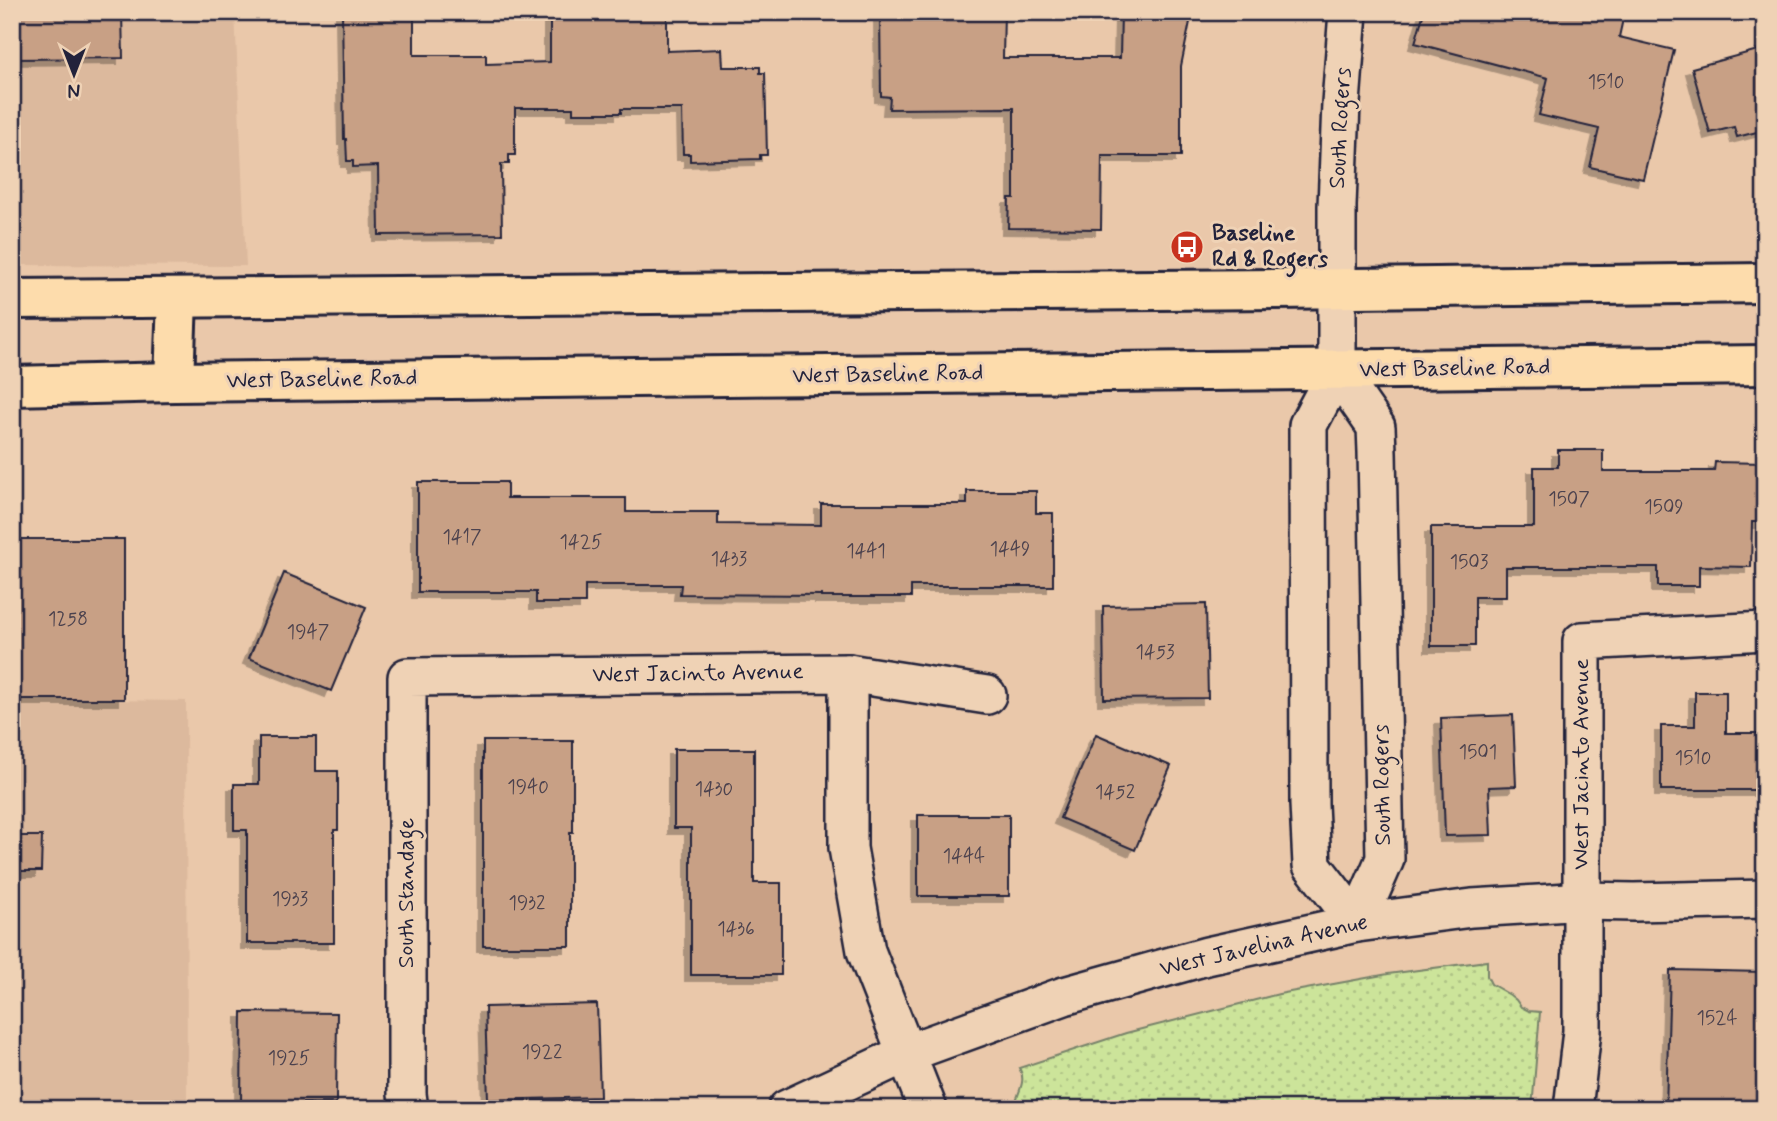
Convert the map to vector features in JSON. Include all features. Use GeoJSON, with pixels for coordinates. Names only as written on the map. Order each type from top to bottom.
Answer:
{"type":"FeatureCollection","features":[{"type":"Feature","properties":{"kind":"main road"},"geometry":{"type":"LineString","coordinates":[[12,299],[1765,282]]}},
{"type":"Feature","properties":{"kind":"main road"},"geometry":{"type":"LineString","coordinates":[[174,382],[177,298]]}},
{"type":"Feature","properties":{"kind":"main road","name":"West Baseline Road"},"geometry":{"type":"LineString","coordinates":[[12,386],[1765,365]]}},
{"type":"Feature","properties":{"kind":"street","name":"South Rogers"},"geometry":{"type":"LineString","coordinates":[[1337,370],[1376,427],[1377,452],[1385,859],[1357,923],[1312,865],[1309,804],[1308,425],[1337,370],[1337,206],[1348,12]]}},
{"type":"Feature","properties":{"kind":"street","name":"West Jacinto Avenue"},"geometry":{"type":"LineString","coordinates":[[1582,901],[1582,641],[1765,631]]}},
{"type":"Feature","properties":{"kind":"street","name":"West Jacinto Avenue"},"geometry":{"type":"LineString","coordinates":[[407,677],[848,673],[987,695]]}},
{"type":"Feature","properties":{"kind":"street"},"geometry":{"type":"LineString","coordinates":[[848,673],[848,848],[866,951],[928,1109]]}},
{"type":"Feature","properties":{"kind":"street","name":"South Standage"},"geometry":{"type":"LineString","coordinates":[[407,677],[409,1109]]}},
{"type":"Feature","properties":{"kind":"street","name":"West Javelina Avenue"},"geometry":{"type":"LineString","coordinates":[[787,1109],[906,1053],[1064,996],[1207,956],[1357,923],[1472,908],[1582,901],[1765,899]]}},
{"type":"Feature","properties":{"kind":"street"},"geometry":{"type":"LineString","coordinates":[[1573,1109],[1582,1031],[1582,901]]}},
{"type":"Feature","properties":{"kind":"shaded area"},"geometry":{"type":"Polygon","coordinates":[[[12,12],[235,12],[246,266],[12,265],[12,12]]]}},
{"type":"Feature","properties":{"kind":"shaded area"},"geometry":{"type":"Polygon","coordinates":[[[12,699],[186,701],[187,1109],[12,1109],[12,699]]]}},
{"type":"Feature","properties":{"kind":"green space"},"geometry":{"type":"Polygon","coordinates":[[[1487,961],[1487,976],[1491,984],[1510,995],[1521,1007],[1540,1012],[1532,1109],[1014,1109],[1022,1083],[1019,1068],[1126,1033],[1279,994],[1388,974],[1487,961]]]}},
{"type":"Feature","properties":{"kind":"building"},"geometry":{"type":"Polygon","coordinates":[[[12,12],[122,12],[123,58],[12,59],[12,12]]]}},
{"type":"Feature","properties":{"kind":"building"},"geometry":{"type":"Polygon","coordinates":[[[342,12],[414,12],[414,55],[486,55],[486,64],[550,62],[550,12],[667,12],[667,51],[722,49],[723,67],[760,67],[760,73],[765,73],[767,155],[760,155],[760,159],[690,161],[690,154],[683,154],[682,109],[621,109],[621,113],[573,113],[573,108],[515,108],[515,155],[509,155],[509,164],[501,164],[502,234],[379,235],[378,166],[353,167],[353,161],[347,161],[344,139],[342,12]]]}},
{"type":"Feature","properties":{"kind":"building"},"geometry":{"type":"Polygon","coordinates":[[[880,12],[1004,12],[1003,58],[1120,58],[1121,12],[1192,12],[1181,66],[1181,156],[1102,156],[1101,229],[1008,228],[1009,198],[1014,198],[1014,108],[889,109],[890,97],[881,96],[880,12]]]}},
{"type":"Feature","properties":{"kind":"building"},"geometry":{"type":"Polygon","coordinates":[[[1424,12],[1594,12],[1623,19],[1619,37],[1674,50],[1643,179],[1590,167],[1599,129],[1539,115],[1548,78],[1415,43],[1424,12]]]}},
{"type":"Feature","properties":{"kind":"building"},"geometry":{"type":"Polygon","coordinates":[[[1765,48],[1765,130],[1737,137],[1734,127],[1710,133],[1692,68],[1765,48]]]}},
{"type":"Feature","properties":{"kind":"building"},"geometry":{"type":"Polygon","coordinates":[[[1558,450],[1603,450],[1603,471],[1714,471],[1715,462],[1765,463],[1765,522],[1752,522],[1751,567],[1699,566],[1699,586],[1658,586],[1658,567],[1506,567],[1506,597],[1475,597],[1475,646],[1431,646],[1431,527],[1534,527],[1534,467],[1558,467],[1558,450]]]}},
{"type":"Feature","properties":{"kind":"building"},"geometry":{"type":"Polygon","coordinates":[[[418,482],[507,482],[507,498],[626,498],[626,512],[718,512],[718,524],[821,525],[821,504],[967,504],[967,491],[1036,491],[1036,513],[1053,513],[1053,586],[911,586],[911,597],[821,597],[680,594],[681,585],[585,585],[585,603],[536,603],[536,592],[418,592],[418,482]]]}},
{"type":"Feature","properties":{"kind":"building"},"geometry":{"type":"Polygon","coordinates":[[[12,539],[124,539],[124,699],[12,699],[12,539]]]}},
{"type":"Feature","properties":{"kind":"building"},"geometry":{"type":"Polygon","coordinates":[[[284,573],[366,607],[331,691],[249,658],[284,573]]]}},
{"type":"Feature","properties":{"kind":"building"},"geometry":{"type":"Polygon","coordinates":[[[1206,604],[1208,698],[1104,699],[1103,606],[1206,604]]]}},
{"type":"Feature","properties":{"kind":"building"},"geometry":{"type":"Polygon","coordinates":[[[1695,692],[1726,692],[1726,733],[1765,733],[1765,790],[1661,790],[1661,726],[1695,726],[1695,692]]]}},
{"type":"Feature","properties":{"kind":"building"},"geometry":{"type":"Polygon","coordinates":[[[1513,715],[1516,786],[1489,787],[1491,835],[1445,836],[1441,718],[1513,715]]]}},
{"type":"Feature","properties":{"kind":"building"},"geometry":{"type":"Polygon","coordinates":[[[1096,734],[1171,766],[1135,850],[1060,818],[1096,734]]]}},
{"type":"Feature","properties":{"kind":"building"},"geometry":{"type":"Polygon","coordinates":[[[259,737],[316,737],[316,771],[338,771],[338,830],[334,830],[334,943],[247,943],[247,830],[234,830],[234,784],[259,784],[259,737]]]}},
{"type":"Feature","properties":{"kind":"building"},"geometry":{"type":"Polygon","coordinates":[[[483,741],[573,741],[570,946],[483,946],[483,741]]]}},
{"type":"Feature","properties":{"kind":"building"},"geometry":{"type":"Polygon","coordinates":[[[674,749],[754,749],[754,883],[781,883],[781,975],[691,975],[691,828],[674,828],[674,749]]]}},
{"type":"Feature","properties":{"kind":"building"},"geometry":{"type":"Polygon","coordinates":[[[918,815],[1009,815],[1009,896],[918,896],[918,815]]]}},
{"type":"Feature","properties":{"kind":"building"},"geometry":{"type":"Polygon","coordinates":[[[12,836],[42,836],[41,871],[12,871],[12,836]]]}},
{"type":"Feature","properties":{"kind":"building"},"geometry":{"type":"Polygon","coordinates":[[[1670,970],[1765,972],[1765,1066],[1758,1066],[1758,1109],[1666,1109],[1670,970]]]}},
{"type":"Feature","properties":{"kind":"building"},"geometry":{"type":"Polygon","coordinates":[[[597,1004],[600,1097],[488,1100],[485,1007],[597,1004]]]}},
{"type":"Feature","properties":{"kind":"building"},"geometry":{"type":"Polygon","coordinates":[[[242,1012],[337,1013],[336,1103],[241,1103],[242,1012]]]}},
{"type":"Feature","properties":{"kind":"place","name":"Baseline Rd & Rogers"},"geometry":{"type":"Point","coordinates":[1187,247]}}]}
